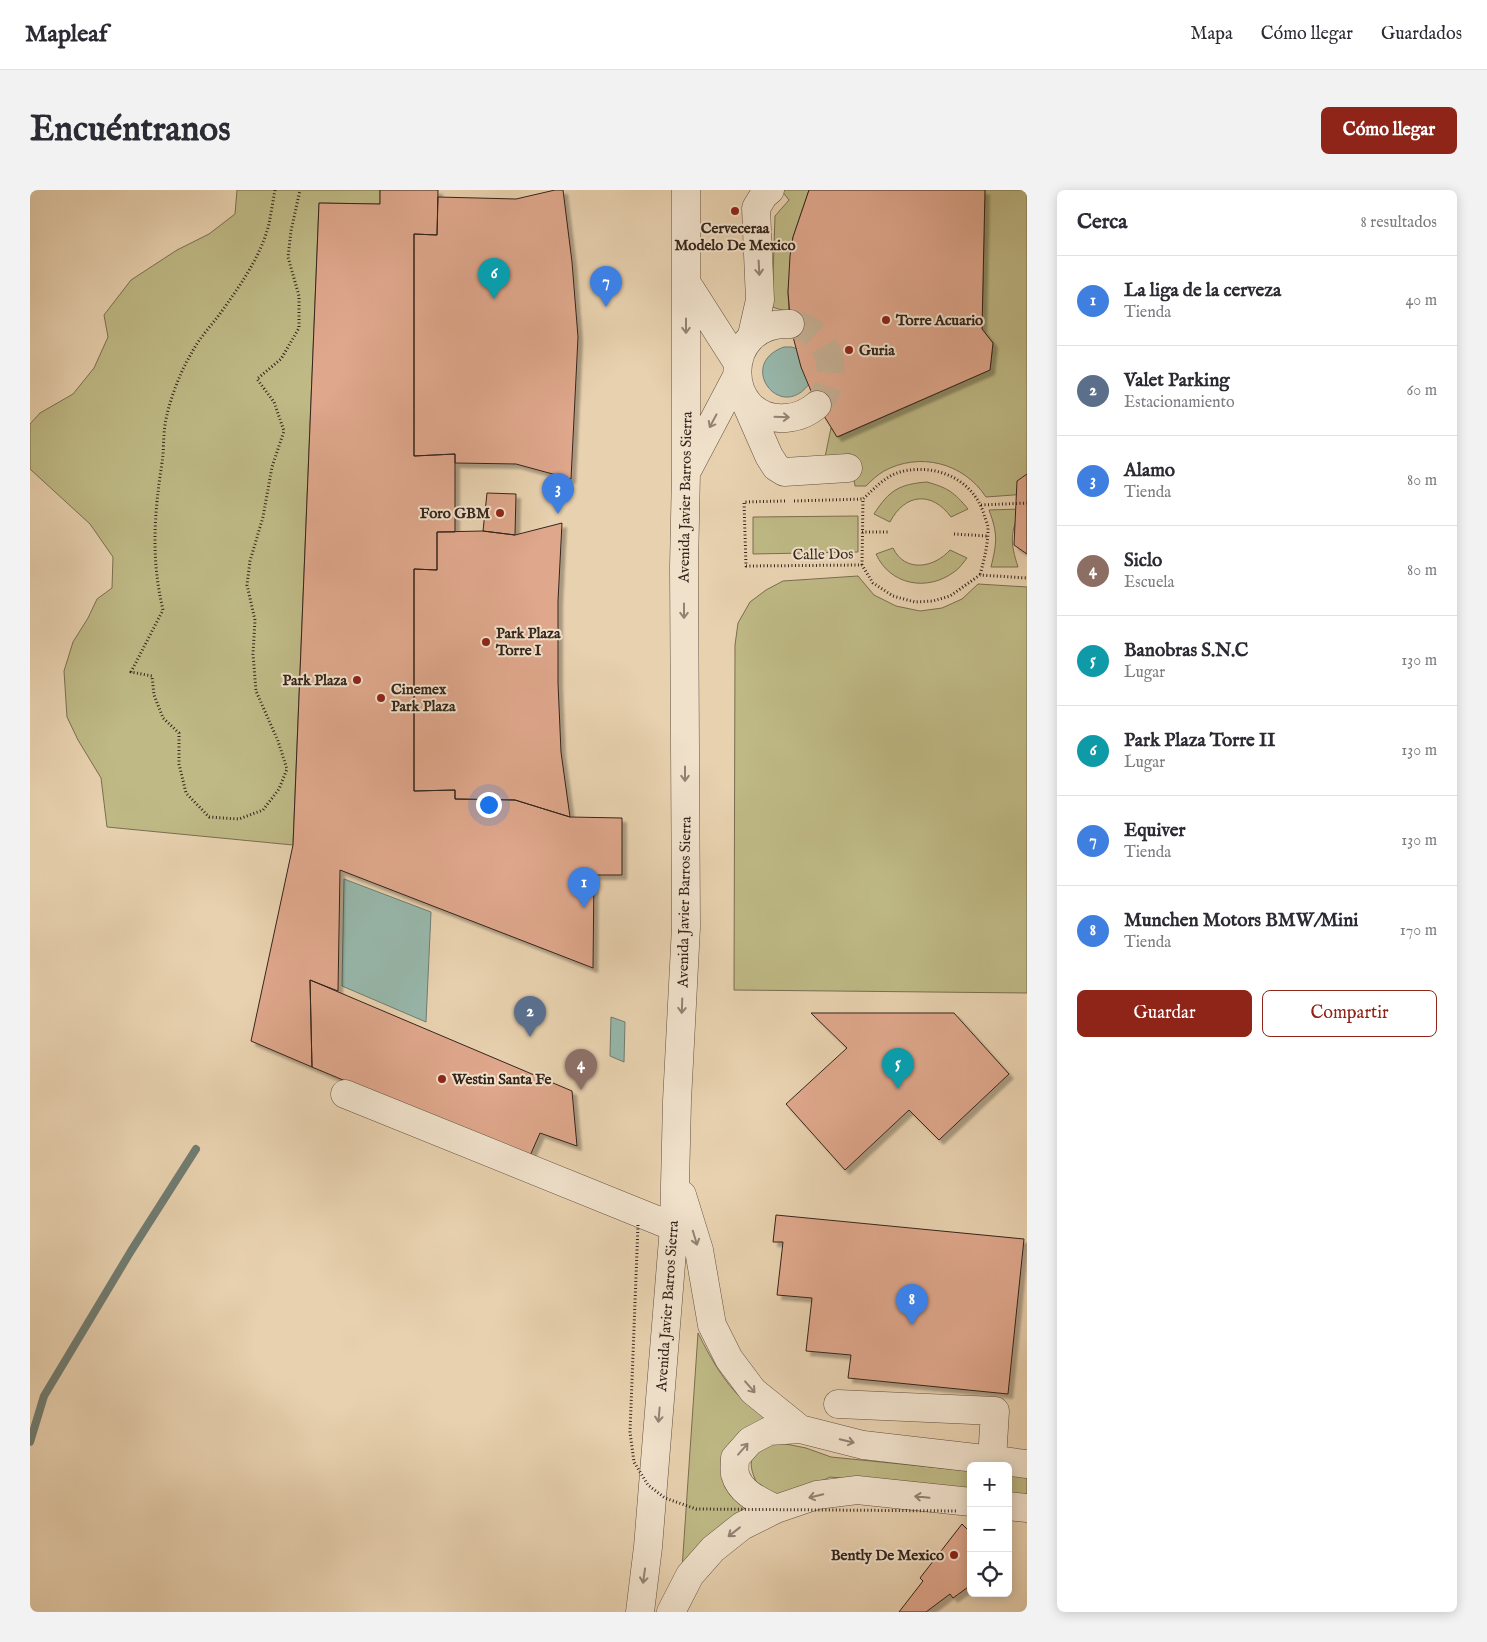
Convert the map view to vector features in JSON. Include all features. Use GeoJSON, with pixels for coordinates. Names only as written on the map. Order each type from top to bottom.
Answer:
{"type":"FeatureCollection","features":[{"type":"Feature","properties":{"kind":"street","name":"Avenida Javier Barros Sierra"},"geometry":{"type":"LineString","coordinates":[[640,1612],[648,1547],[674,1227],[677,1101],[686,928],[684,567],[686,190]]}},
{"type":"Feature","properties":{"kind":"street"},"geometry":{"type":"LineString","coordinates":[[752,335],[760,300],[756,208],[764,195],[770,190]]}},
{"type":"Feature","properties":{"kind":"street"},"geometry":{"type":"LineString","coordinates":[[686,282],[751,406],[764,414],[779,418],[795,417],[810,411],[817,405]]}},
{"type":"Feature","properties":{"kind":"street"},"geometry":{"type":"LineString","coordinates":[[686,472],[738,378],[742,348],[752,335],[766,327],[781,323],[790,324]]}},
{"type":"Feature","properties":{"kind":"street"},"geometry":{"type":"LineString","coordinates":[[738,378],[769,456],[776,467],[784,472],[848,468]]}},
{"type":"Feature","properties":{"kind":"street"},"geometry":{"type":"LineString","coordinates":[[345,1094],[674,1227]]}},
{"type":"Feature","properties":{"kind":"street"},"geometry":{"type":"LineString","coordinates":[[676,1174],[699,1250],[712,1325],[729,1359],[752,1391],[800,1429]]}},
{"type":"Feature","properties":{"kind":"street"},"geometry":{"type":"LineString","coordinates":[[838,1404],[995,1412],[992,1460]]}},
{"type":"Feature","properties":{"kind":"street"},"geometry":{"type":"LineString","coordinates":[[776,1509],[758,1500],[742,1488],[735,1474],[735,1458],[750,1441],[769,1432],[800,1429],[863,1445],[1027,1464]]}},
{"type":"Feature","properties":{"kind":"street"},"geometry":{"type":"LineString","coordinates":[[671,1612],[690,1575],[713,1549],[742,1526],[776,1509],[817,1495],[857,1490],[965,1506]]}},
{"type":"Feature","properties":{"kind":"street"},"geometry":{"type":"LineString","coordinates":[[1012,1506],[1027,1508]]}},
{"type":"Feature","properties":{"kind":"path"},"geometry":{"type":"LineString","coordinates":[[274,190],[269,225],[258,254],[236,291],[190,354],[173,394],[165,425],[155,521],[157,586],[163,610],[132,672],[152,676],[154,694],[163,718],[179,733],[179,764],[186,792],[209,816],[239,819],[263,810],[279,789],[287,769],[278,742],[256,691],[255,620],[247,585],[250,561],[263,517],[272,467],[284,431],[274,402],[257,379],[281,359],[299,328],[299,296],[288,257],[300,190]]}},
{"type":"Feature","properties":{"kind":"path"},"geometry":{"type":"LineString","coordinates":[[862,564],[863,499],[882,481],[902,471],[926,469],[948,474],[967,487],[981,505],[988,527],[986,550],[980,575],[1027,578]]}},
{"type":"Feature","properties":{"kind":"path","name":"Calle Dos"},"geometry":{"type":"LineString","coordinates":[[863,499],[744,502],[746,566],[862,564],[874,583],[893,596],[915,602],[933,601],[950,596],[980,575]]}},
{"type":"Feature","properties":{"kind":"path"},"geometry":{"type":"LineString","coordinates":[[981,505],[1027,503]]}},
{"type":"Feature","properties":{"kind":"path"},"geometry":{"type":"LineString","coordinates":[[862,532],[888,532]]}},
{"type":"Feature","properties":{"kind":"path"},"geometry":{"type":"LineString","coordinates":[[954,534],[987,536]]}},
{"type":"Feature","properties":{"kind":"path"},"geometry":{"type":"LineString","coordinates":[[638,1225],[630,1432],[634,1462],[648,1486],[665,1498],[696,1509],[965,1506]]}},
{"type":"Feature","properties":{"kind":"shaded area"},"geometry":{"type":"Polygon","coordinates":[[[237,190],[380,190],[380,204],[319,203],[293,845],[107,827],[101,778],[78,740],[67,717],[64,671],[73,642],[97,599],[112,588],[113,557],[90,524],[30,469],[30,424],[40,413],[73,394],[94,368],[108,337],[104,315],[131,280],[177,250],[209,234],[235,214],[237,190]]]}},
{"type":"Feature","properties":{"kind":"shaded area"},"geometry":{"type":"Polygon","coordinates":[[[781,190],[809,190],[793,237],[788,292],[789,312],[772,307],[775,216],[789,200],[781,190]]]}},
{"type":"Feature","properties":{"kind":"shaded area"},"geometry":{"type":"Polygon","coordinates":[[[985,190],[1027,190],[1027,494],[986,497],[976,485],[953,468],[926,462],[911,462],[897,465],[881,473],[866,486],[855,486],[851,454],[825,457],[831,428],[838,437],[990,370],[993,343],[982,329],[985,190]]]}},
{"type":"Feature","properties":{"kind":"shaded area"},"geometry":{"type":"Polygon","coordinates":[[[784,347],[800,350],[809,384],[798,394],[786,397],[776,394],[768,386],[763,376],[764,365],[770,355],[784,347]]]}},
{"type":"Feature","properties":{"kind":"shaded area"},"geometry":{"type":"Polygon","coordinates":[[[927,482],[950,491],[968,509],[951,517],[936,503],[919,499],[903,505],[890,522],[874,514],[885,499],[896,490],[909,484],[927,482]]]}},
{"type":"Feature","properties":{"kind":"shaded area"},"geometry":{"type":"Polygon","coordinates":[[[1021,509],[1012,538],[1018,567],[991,567],[996,538],[989,510],[1021,509]]]}},
{"type":"Feature","properties":{"kind":"shaded area"},"geometry":{"type":"Polygon","coordinates":[[[858,516],[858,552],[753,554],[753,517],[858,516]]]}},
{"type":"Feature","properties":{"kind":"shaded area"},"geometry":{"type":"Polygon","coordinates":[[[893,548],[898,556],[912,564],[928,564],[936,561],[950,550],[967,558],[958,569],[943,578],[932,582],[910,582],[890,573],[876,554],[893,548]]]}},
{"type":"Feature","properties":{"kind":"shaded area"},"geometry":{"type":"Polygon","coordinates":[[[858,576],[874,595],[896,606],[920,611],[942,608],[962,599],[978,584],[1027,587],[1027,993],[734,990],[735,645],[738,623],[750,602],[766,590],[783,581],[858,576]]]}},
{"type":"Feature","properties":{"kind":"shaded area"},"geometry":{"type":"Polygon","coordinates":[[[344,879],[431,912],[426,1022],[342,986],[344,879]]]}},
{"type":"Feature","properties":{"kind":"shaded area"},"geometry":{"type":"Polygon","coordinates":[[[611,1017],[625,1022],[624,1062],[610,1056],[611,1017]]]}},
{"type":"Feature","properties":{"kind":"shaded area"},"geometry":{"type":"Polygon","coordinates":[[[698,1333],[715,1364],[736,1393],[757,1411],[779,1422],[741,1431],[727,1446],[721,1465],[753,1511],[682,1569],[698,1333]]]}},
{"type":"Feature","properties":{"kind":"shaded area"},"geometry":{"type":"Polygon","coordinates":[[[781,1443],[806,1448],[831,1457],[967,1471],[967,1491],[830,1477],[789,1492],[768,1492],[760,1488],[751,1468],[755,1450],[766,1445],[781,1443]]]}},
{"type":"Feature","properties":{"kind":"shaded area"},"geometry":{"type":"Polygon","coordinates":[[[1012,1474],[1027,1476],[1027,1497],[1012,1495],[1012,1474]]]}},
{"type":"Feature","properties":{"kind":"building","name":"Park Plaza"},"geometry":{"type":"Polygon","coordinates":[[[380,190],[438,190],[437,235],[414,234],[414,456],[455,454],[455,532],[437,532],[437,570],[414,569],[414,791],[455,790],[455,799],[515,800],[570,817],[622,818],[622,875],[594,875],[593,968],[340,870],[338,991],[310,980],[312,1067],[251,1041],[293,845],[319,203],[380,204],[380,190]]]}},
{"type":"Feature","properties":{"kind":"building"},"geometry":{"type":"Polygon","coordinates":[[[555,190],[563,190],[572,262],[578,337],[571,479],[516,464],[455,463],[455,454],[414,456],[414,234],[437,235],[438,197],[516,199],[555,190]]]}},
{"type":"Feature","properties":{"kind":"building","name":"Torre Acuario"},"geometry":{"type":"Polygon","coordinates":[[[809,190],[985,190],[982,329],[993,343],[990,370],[837,437],[816,403],[801,367],[791,329],[788,292],[790,256],[793,237],[809,190]]]}},
{"type":"Feature","properties":{"kind":"building"},"geometry":{"type":"Polygon","coordinates":[[[1027,474],[1027,554],[1014,545],[1017,481],[1027,474]]]}},
{"type":"Feature","properties":{"kind":"building","name":"Foro GBM"},"geometry":{"type":"Polygon","coordinates":[[[487,493],[516,494],[515,535],[483,531],[487,493]]]}},
{"type":"Feature","properties":{"kind":"building","name":"Park Plaza Torre I"},"geometry":{"type":"Polygon","coordinates":[[[562,523],[558,601],[558,683],[561,752],[570,817],[515,800],[455,799],[455,790],[414,791],[414,569],[437,570],[437,532],[483,531],[515,535],[562,523]]]}},
{"type":"Feature","properties":{"kind":"building","name":"Westin Santa Fe"},"geometry":{"type":"Polygon","coordinates":[[[310,980],[572,1091],[577,1146],[540,1133],[529,1158],[312,1067],[310,980]]]}},
{"type":"Feature","properties":{"kind":"building"},"geometry":{"type":"Polygon","coordinates":[[[811,1013],[954,1013],[1009,1074],[939,1140],[909,1110],[845,1170],[786,1104],[847,1048],[811,1013]]]}},
{"type":"Feature","properties":{"kind":"building"},"geometry":{"type":"Polygon","coordinates":[[[776,1215],[1024,1239],[1008,1394],[848,1378],[851,1355],[806,1351],[812,1298],[777,1295],[783,1242],[773,1242],[776,1215]]]}},
{"type":"Feature","properties":{"kind":"building","name":"Bently De Mexico"},"geometry":{"type":"Polygon","coordinates":[[[962,1524],[967,1529],[967,1588],[953,1598],[950,1594],[926,1612],[899,1612],[923,1581],[920,1578],[962,1524]]]}},
{"type":"Feature","properties":{"kind":"waterway"},"geometry":{"type":"LineString","coordinates":[[30,1442],[44,1396],[131,1251],[196,1149]]}},
{"type":"Feature","properties":{"kind":"tunnel"},"geometry":{"type":"LineString","coordinates":[[790,324],[803,327],[814,334],[823,344],[828,356],[831,368],[830,381],[825,394],[817,405]]}},
{"type":"Feature","properties":{"kind":"place","name":"Cerveceraa Modelo De Mexico"},"geometry":{"type":"Point","coordinates":[735,211]}},
{"type":"Feature","properties":{"kind":"place","name":"Park Plaza Torre II"},"geometry":{"type":"Point","coordinates":[494,299]}},
{"type":"Feature","properties":{"kind":"place","name":"Equiver"},"geometry":{"type":"Point","coordinates":[606,307]}},
{"type":"Feature","properties":{"kind":"place","name":"Torre Acuario"},"geometry":{"type":"Point","coordinates":[886,320]}},
{"type":"Feature","properties":{"kind":"place","name":"Guria"},"geometry":{"type":"Point","coordinates":[849,350]}},
{"type":"Feature","properties":{"kind":"place","name":"Foro GBM"},"geometry":{"type":"Point","coordinates":[500,513]}},
{"type":"Feature","properties":{"kind":"place","name":"Alamo"},"geometry":{"type":"Point","coordinates":[558,514]}},
{"type":"Feature","properties":{"kind":"place","name":"Park Plaza Torre I"},"geometry":{"type":"Point","coordinates":[486,642]}},
{"type":"Feature","properties":{"kind":"place","name":"Park Plaza"},"geometry":{"type":"Point","coordinates":[357,680]}},
{"type":"Feature","properties":{"kind":"place","name":"Cinemex Park Plaza"},"geometry":{"type":"Point","coordinates":[381,698]}},
{"type":"Feature","properties":{"kind":"place","name":"La liga de la cerveza"},"geometry":{"type":"Point","coordinates":[584,908]}},
{"type":"Feature","properties":{"kind":"place","name":"Valet Parking"},"geometry":{"type":"Point","coordinates":[530,1037]}},
{"type":"Feature","properties":{"kind":"place","name":"Westin Santa Fe"},"geometry":{"type":"Point","coordinates":[442,1079]}},
{"type":"Feature","properties":{"kind":"place","name":"Banobras S.N.C"},"geometry":{"type":"Point","coordinates":[898,1089]}},
{"type":"Feature","properties":{"kind":"place","name":"Siclo"},"geometry":{"type":"Point","coordinates":[581,1090]}},
{"type":"Feature","properties":{"kind":"place","name":"Munchen Motors BMW/Mini"},"geometry":{"type":"Point","coordinates":[912,1325]}},
{"type":"Feature","properties":{"kind":"place","name":"Bently De Mexico"},"geometry":{"type":"Point","coordinates":[954,1555]}}]}
